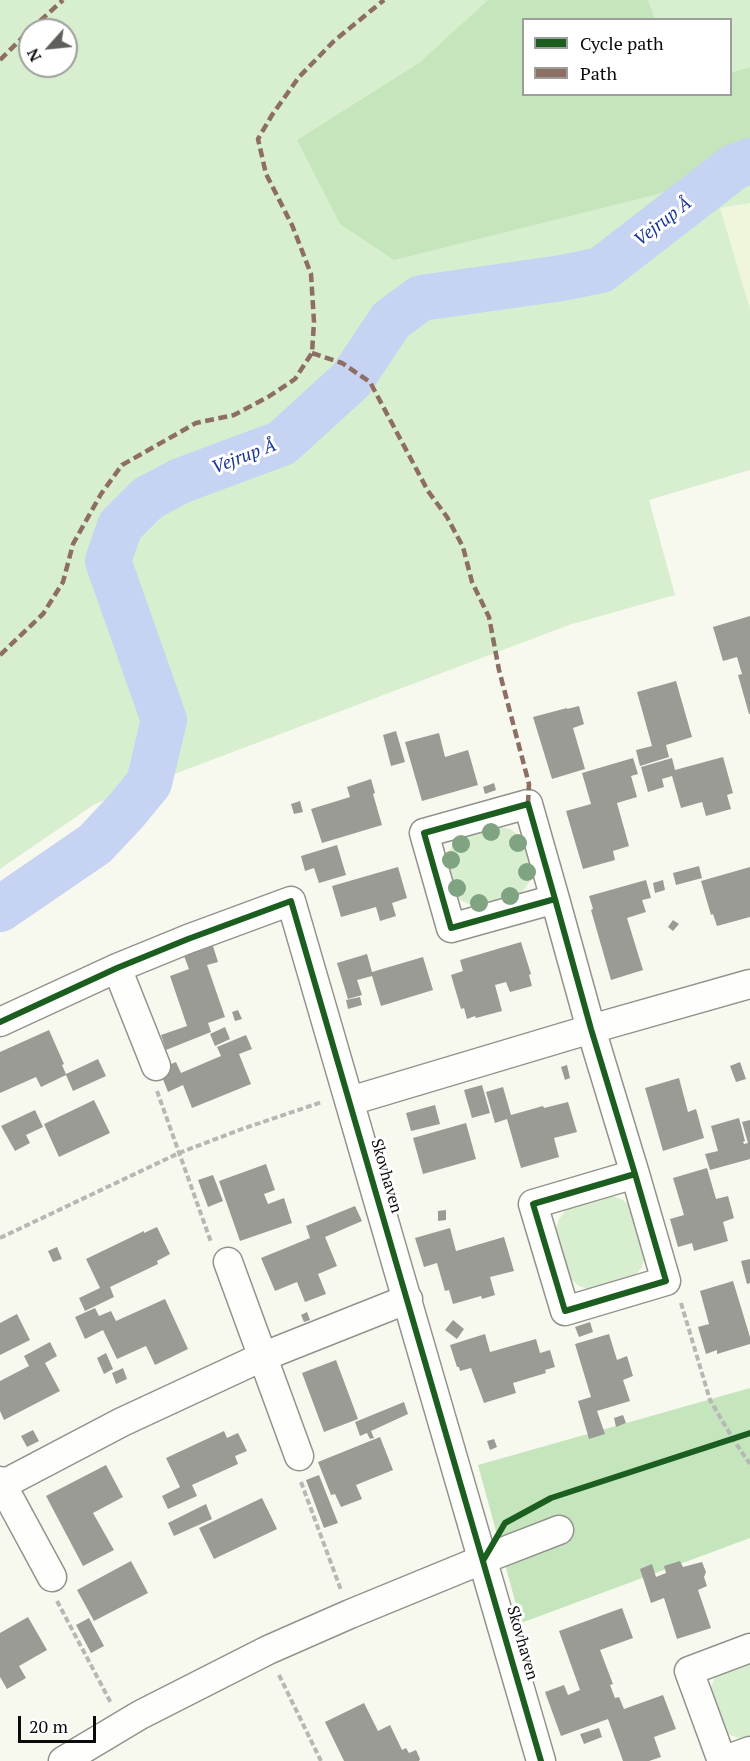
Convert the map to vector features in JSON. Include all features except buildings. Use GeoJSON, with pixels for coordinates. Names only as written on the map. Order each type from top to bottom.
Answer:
{"type":"FeatureCollection","features":[{"type":"Feature","properties":{"kind":"street"},"geometry":{"type":"LineString","coordinates":[[555,899],[450,928],[424,833],[528,804],[555,899],[591,1029],[666,1281],[564,1311],[533,1204],[634,1174]]}},
{"type":"Feature","properties":{"kind":"street","name":"Skovhaven"},"geometry":{"type":"LineString","coordinates":[[0,1022],[117,968],[291,901],[541,1761]]}},
{"type":"Feature","properties":{"kind":"street"},"geometry":{"type":"LineString","coordinates":[[117,968],[156,1066]]}},
{"type":"Feature","properties":{"kind":"street"},"geometry":{"type":"LineString","coordinates":[[350,1101],[750,984]]}},
{"type":"Feature","properties":{"kind":"street"},"geometry":{"type":"LineString","coordinates":[[228,1262],[299,1456]]}},
{"type":"Feature","properties":{"kind":"street"},"geometry":{"type":"LineString","coordinates":[[52,1577],[1,1484],[122,1422],[262,1357],[408,1299]]}},
{"type":"Feature","properties":{"kind":"street"},"geometry":{"type":"LineString","coordinates":[[63,1761],[123,1725],[268,1650],[350,1614],[559,1530]]}},
{"type":"Feature","properties":{"kind":"street"},"geometry":{"type":"LineString","coordinates":[[750,1648],[689,1671],[722,1761],[750,1751]]}},
{"type":"Feature","properties":{"kind":"path"},"geometry":{"type":"LineString","coordinates":[[156,1066],[151,1073],[219,1263],[228,1262]]}},
{"type":"Feature","properties":{"kind":"path"},"geometry":{"type":"LineString","coordinates":[[0,1238],[179,1153],[326,1100],[350,1101]]}},
{"type":"Feature","properties":{"kind":"path"},"geometry":{"type":"LineString","coordinates":[[666,1281],[678,1291],[710,1400],[750,1464]]}},
{"type":"Feature","properties":{"kind":"path"},"geometry":{"type":"LineString","coordinates":[[721,1443],[741,1436]]}},
{"type":"Feature","properties":{"kind":"path"},"geometry":{"type":"LineString","coordinates":[[299,1456],[294,1464],[350,1614]]}},
{"type":"Feature","properties":{"kind":"path"},"geometry":{"type":"LineString","coordinates":[[52,1577],[48,1583],[123,1725]]}},
{"type":"Feature","properties":{"kind":"path"},"geometry":{"type":"LineString","coordinates":[[268,1650],[321,1761]]}},
{"type":"Feature","properties":{"kind":"green space"},"geometry":{"type":"Polygon","coordinates":[[[0,0],[750,0],[750,203],[720,208],[750,309],[750,470],[649,500],[675,595],[569,625],[95,804],[0,869],[0,0]]]}},
{"type":"Feature","properties":{"kind":"green space"},"geometry":{"type":"Polygon","coordinates":[[[488,0],[648,0],[655,18],[522,18],[522,96],[732,96],[732,73],[750,67],[750,171],[394,260],[340,224],[297,140],[419,63],[488,0]]]}},
{"type":"Feature","properties":{"kind":"green space"},"geometry":{"type":"Polygon","coordinates":[[[750,203],[750,309],[719,208],[750,203]]]}},
{"type":"Feature","properties":{"kind":"green space"},"geometry":{"type":"Polygon","coordinates":[[[495,826],[510,829],[523,838],[533,866],[532,874],[521,894],[476,907],[456,896],[446,860],[452,846],[463,836],[495,826]]]}},
{"type":"Feature","properties":{"kind":"green space"},"geometry":{"type":"Polygon","coordinates":[[[607,1194],[621,1199],[634,1208],[646,1252],[642,1267],[632,1279],[594,1291],[579,1286],[568,1277],[555,1233],[559,1219],[568,1207],[607,1194]]]}},
{"type":"Feature","properties":{"kind":"green space"},"geometry":{"type":"Polygon","coordinates":[[[750,1388],[750,1538],[521,1623],[478,1465],[750,1388]]]}},
{"type":"Feature","properties":{"kind":"green space"},"geometry":{"type":"Polygon","coordinates":[[[750,1657],[750,1739],[741,1739],[726,1733],[709,1693],[719,1673],[750,1657]]]}},
{"type":"Feature","properties":{"kind":"waterway","name":"Vejrup Å"},"geometry":{"type":"LineString","coordinates":[[0,909],[95,844],[149,783],[164,720],[108,561],[120,526],[148,498],[180,481],[282,443],[351,380],[391,320],[421,298],[562,278],[601,270],[734,167],[750,161]]}},
{"type":"Feature","properties":{"kind":"marked path"},"geometry":{"type":"LineString","coordinates":[[43,18],[63,0]]}},
{"type":"Feature","properties":{"kind":"marked path"},"geometry":{"type":"LineString","coordinates":[[0,655],[43,614],[63,582],[73,544],[101,494],[122,465],[196,423],[234,415],[268,397],[295,379],[312,353],[314,322],[311,274],[292,225],[266,174],[258,139],[299,77],[334,41],[384,0]]}},
{"type":"Feature","properties":{"kind":"marked path"},"geometry":{"type":"LineString","coordinates":[[0,60],[18,42]]}},
{"type":"Feature","properties":{"kind":"marked path"},"geometry":{"type":"LineString","coordinates":[[312,353],[342,363],[370,382],[428,491],[447,517],[463,547],[472,582],[489,617],[499,670],[529,784],[528,804]]}},
{"type":"Feature","properties":{"kind":"cycle path"},"geometry":{"type":"LineString","coordinates":[[555,899],[451,928],[424,833],[528,804],[555,899],[591,1029],[635,1174],[666,1281],[565,1311],[533,1204],[635,1174]]}},
{"type":"Feature","properties":{"kind":"cycle path"},"geometry":{"type":"LineString","coordinates":[[0,1022],[117,968],[291,901],[541,1761]]}},
{"type":"Feature","properties":{"kind":"cycle path"},"geometry":{"type":"LineString","coordinates":[[484,1559],[505,1523],[551,1498],[750,1433]]}}]}
